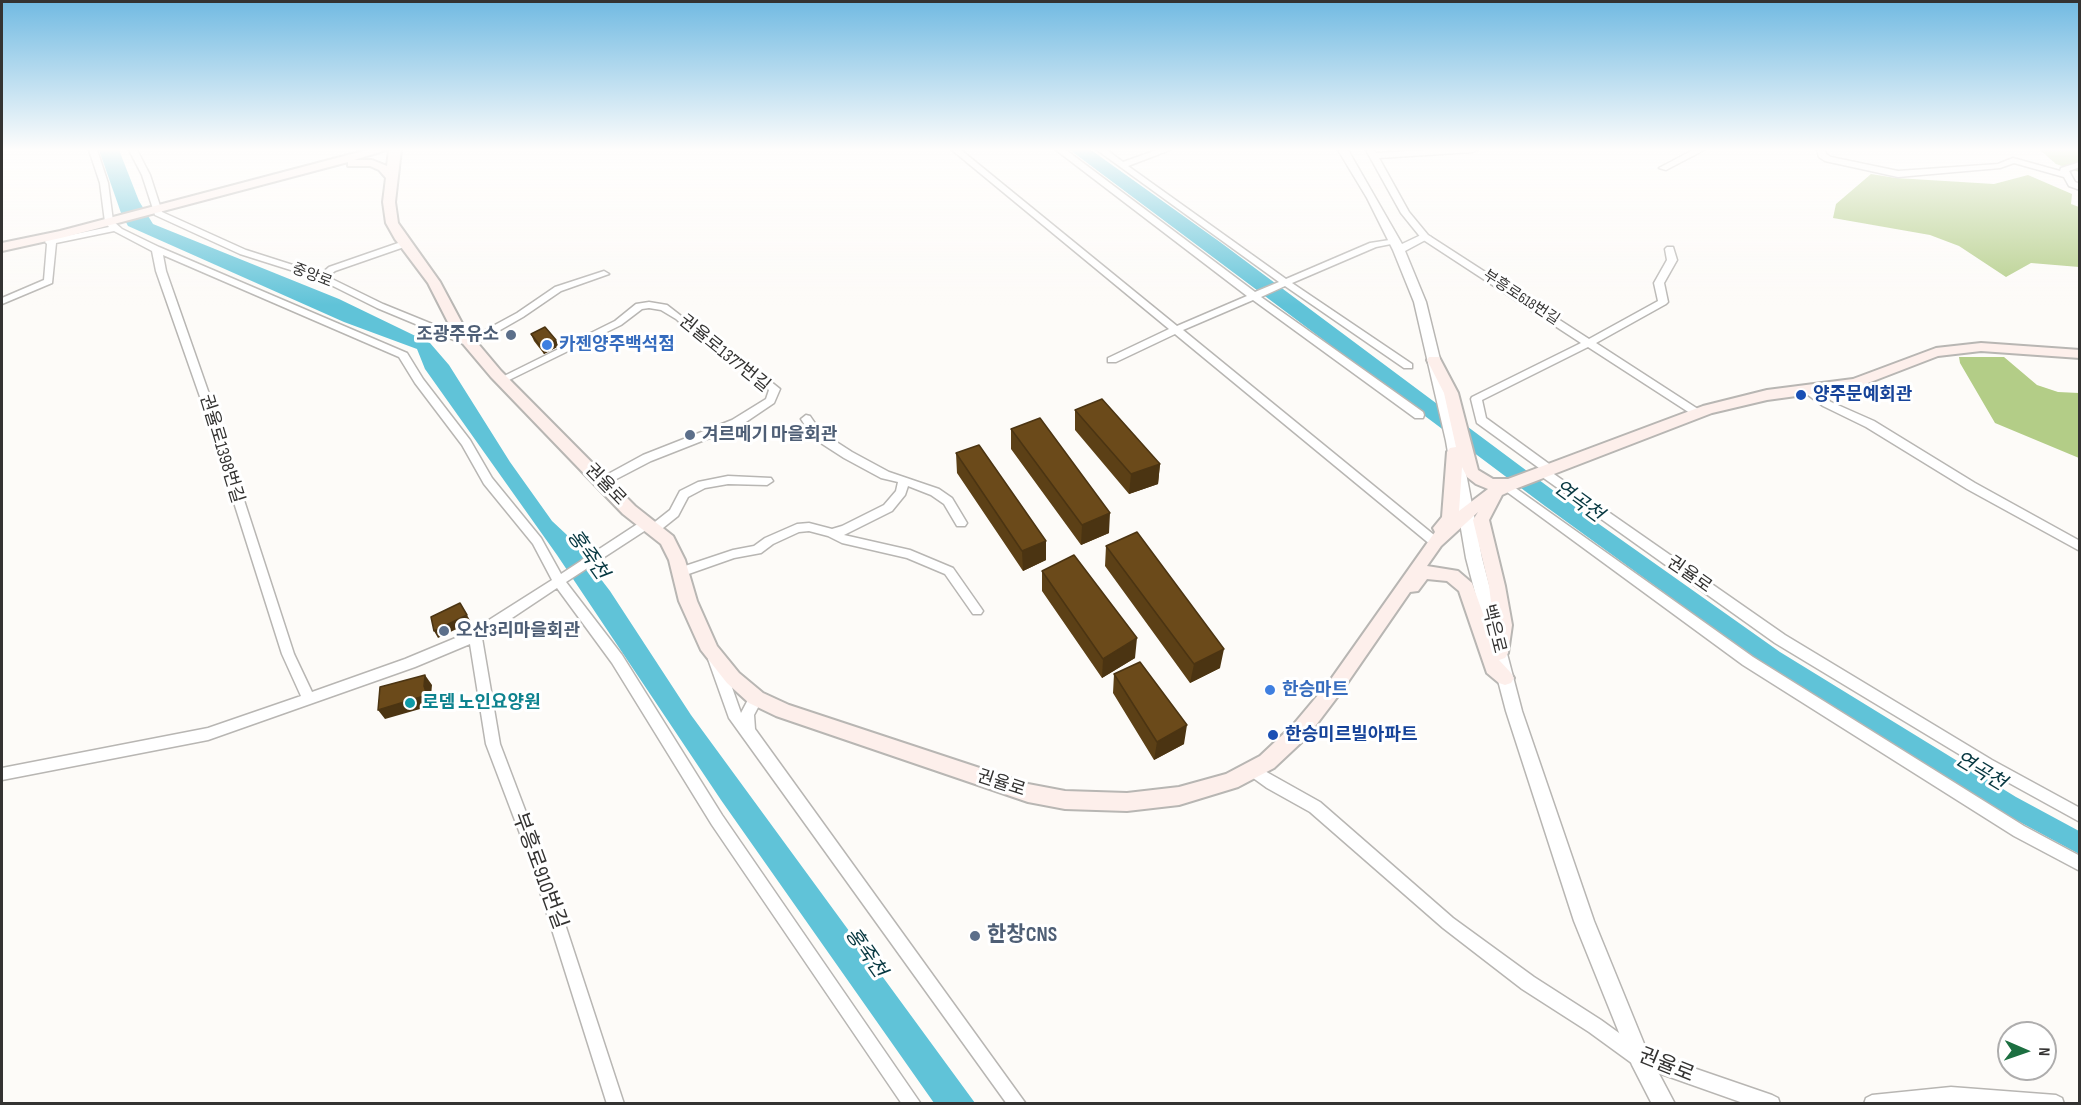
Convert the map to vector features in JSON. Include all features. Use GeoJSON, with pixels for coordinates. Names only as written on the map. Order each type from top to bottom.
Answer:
{"type":"FeatureCollection","features":[{"type":"Feature","properties":{"kind":"main road"},"geometry":{"type":"LineString","coordinates":[[2,247],[51,239],[186,202]]}},
{"type":"Feature","properties":{"kind":"main road","name":"권율로"},"geometry":{"type":"LineString","coordinates":[[390,202],[389,210],[392,223],[404,244],[427,271],[458,329],[501,380],[629,510],[670,544],[688,601],[715,659],[756,698],[783,711],[1028,793],[1065,800],[1127,802],[1179,796],[1232,781],[1254,771],[1276,755],[1300,731],[1379,626],[1433,540],[1465,514],[1507,487]]}},
{"type":"Feature","properties":{"kind":"main road"},"geometry":{"type":"LineString","coordinates":[[1499,653],[1503,625],[1497,586],[1481,520],[1486,508],[1507,487],[1545,470],[1697,413],[1741,400],[1863,381],[1924,356],[1950,349],[1996,348],[2079,354]]}},
{"type":"Feature","properties":{"kind":"main road"},"geometry":{"type":"LineString","coordinates":[[1434,360],[1446,392],[1458,448],[1472,473],[1491,484],[1507,487]]}},
{"type":"Feature","properties":{"kind":"main road"},"geometry":{"type":"LineString","coordinates":[[1433,540],[1450,519],[1458,448]]}},
{"type":"Feature","properties":{"kind":"main road"},"geometry":{"type":"LineString","coordinates":[[1379,626],[1423,573],[1452,575],[1466,588],[1493,668],[1505,678]]}},
{"type":"Feature","properties":{"kind":"street"},"geometry":{"type":"LineString","coordinates":[[109,202],[114,223],[156,249],[403,355],[419,381],[466,443],[488,481],[537,541],[559,582],[617,659],[717,820],[913,1104]]}},
{"type":"Feature","properties":{"kind":"street"},"geometry":{"type":"LineString","coordinates":[[152,202],[154,210]]}},
{"type":"Feature","properties":{"kind":"street"},"geometry":{"type":"LineString","coordinates":[[1019,202],[1433,540]]}},
{"type":"Feature","properties":{"kind":"street"},"geometry":{"type":"LineString","coordinates":[[1128,202],[1255,297],[1419,415]]}},
{"type":"Feature","properties":{"kind":"street"},"geometry":{"type":"LineString","coordinates":[[1174,202],[1286,283],[1408,366]]}},
{"type":"Feature","properties":{"kind":"street"},"geometry":{"type":"LineString","coordinates":[[1374,202],[1420,302],[1434,360]]}},
{"type":"Feature","properties":{"kind":"street","name":"부흥로618번길"},"geometry":{"type":"LineString","coordinates":[[1399,202],[1425,237],[1697,413]]}},
{"type":"Feature","properties":{"kind":"street","name":"중앙로"},"geometry":{"type":"LineString","coordinates":[[154,210],[175,222],[243,252],[322,278],[380,306],[470,343]]}},
{"type":"Feature","properties":{"kind":"street"},"geometry":{"type":"LineString","coordinates":[[1112,360],[1175,330],[1373,245],[1396,246],[1425,237]]}},
{"type":"Feature","properties":{"kind":"street"},"geometry":{"type":"LineString","coordinates":[[2,301],[49,281],[51,239]]}},
{"type":"Feature","properties":{"kind":"street"},"geometry":{"type":"LineString","coordinates":[[322,278],[332,269],[404,244]]}},
{"type":"Feature","properties":{"kind":"street","name":"권율로1398번길"},"geometry":{"type":"LineString","coordinates":[[156,249],[161,271],[210,411],[288,654],[309,699]]}},
{"type":"Feature","properties":{"kind":"street"},"geometry":{"type":"LineString","coordinates":[[1589,343],[1663,302],[1659,283],[1672,260],[1671,249]]}},
{"type":"Feature","properties":{"kind":"street"},"geometry":{"type":"LineString","coordinates":[[470,343],[520,315],[558,289],[604,274]]}},
{"type":"Feature","properties":{"kind":"street","name":"권율로1377번길"},"geometry":{"type":"LineString","coordinates":[[501,380],[608,328],[639,306],[649,304],[664,307],[679,316],[703,338],[725,350],[775,389],[770,401],[736,423],[647,458],[603,482]]}},
{"type":"Feature","properties":{"kind":"street","name":"권율로"},"geometry":{"type":"LineString","coordinates":[[1589,343],[1476,399],[1481,420],[1545,470],[1780,639],[1987,764],[2079,816]]}},
{"type":"Feature","properties":{"kind":"street"},"geometry":{"type":"LineString","coordinates":[[1808,390],[1827,404],[1870,424],[1971,486],[2079,547]]}},
{"type":"Feature","properties":{"kind":"street"},"geometry":{"type":"LineString","coordinates":[[806,419],[817,435],[848,455],[885,475],[935,492],[948,501],[961,523]]}},
{"type":"Feature","properties":{"kind":"street","name":"백은로"},"geometry":{"type":"LineString","coordinates":[[1458,448],[1465,514],[1505,678],[1584,921],[1639,1058],[1664,1104]]}},
{"type":"Feature","properties":{"kind":"street"},"geometry":{"type":"LineString","coordinates":[[2,774],[207,734],[410,663],[475,636],[600,555],[674,513],[684,494],[702,484],[728,480],[767,481]]}},
{"type":"Feature","properties":{"kind":"street"},"geometry":{"type":"LineString","coordinates":[[832,533],[845,530],[888,507],[901,492],[904,480]]}},
{"type":"Feature","properties":{"kind":"street","name":"권율로"},"geometry":{"type":"LineString","coordinates":[[1507,487],[1748,661],[2019,831],[2079,864]]}},
{"type":"Feature","properties":{"kind":"street"},"geometry":{"type":"LineString","coordinates":[[680,572],[733,554],[757,550],[797,528],[809,527],[832,533],[842,539],[910,554],[949,571],[977,611]]}},
{"type":"Feature","properties":{"kind":"street","name":"부흥로910번길"},"geometry":{"type":"LineString","coordinates":[[475,636],[493,744],[537,860],[616,1104]]}},
{"type":"Feature","properties":{"kind":"street"},"geometry":{"type":"LineString","coordinates":[[715,659],[734,714],[1018,1104]]}},
{"type":"Feature","properties":{"kind":"street"},"geometry":{"type":"LineString","coordinates":[[748,731],[747,715],[756,698]]}},
{"type":"Feature","properties":{"kind":"street","name":"권율로"},"geometry":{"type":"LineString","coordinates":[[1254,771],[1272,784],[1315,807],[1448,923],[1528,983],[1595,1026],[1639,1058],[1772,1104]]}},
{"type":"Feature","properties":{"kind":"street"},"geometry":{"type":"LineString","coordinates":[[1872,1104],[1951,1096],[2056,1104]]}},
{"type":"Feature","properties":{"kind":"green space"},"geometry":{"type":"Polygon","coordinates":[[[1839,202],[2071,202],[2071,204],[2079,207],[2079,267],[2031,263],[2006,277],[1959,246],[1930,235],[1833,218],[1836,204],[1839,202]]]}},
{"type":"Feature","properties":{"kind":"green space"},"geometry":{"type":"Polygon","coordinates":[[[1959,357],[2004,357],[2037,385],[2058,392],[2079,393],[2079,458],[1995,423],[1960,363],[1959,357]]]}},
{"type":"Feature","properties":{"kind":"water","name":"홍죽천"},"geometry":{"type":"Polygon","coordinates":[[[117,202],[139,202],[153,224],[339,299],[430,343],[449,365],[510,462],[552,521],[567,535],[610,591],[691,715],[975,1103],[934,1103],[721,800],[557,555],[425,369],[417,349],[344,322],[128,226],[117,202]]]}},
{"type":"Feature","properties":{"kind":"water"},"geometry":{"type":"Polygon","coordinates":[[[1139,202],[1163,202],[1582,512],[1780,652],[2016,797],[2079,831],[2079,854],[2003,813],[1761,663],[1545,506],[1139,202]]]}},
{"type":"Feature","properties":{"kind":"building"},"geometry":{"type":"Polygon","coordinates":[[[545,327],[556,340],[541,347],[531,334],[545,327]]]}},
{"type":"Feature","properties":{"kind":"building"},"geometry":{"type":"Polygon","coordinates":[[[1102,399],[1160,464],[1131,474],[1075,410],[1102,399]]]}},
{"type":"Feature","properties":{"kind":"building"},"geometry":{"type":"Polygon","coordinates":[[[1040,418],[1110,513],[1082,525],[1011,429],[1040,418]]]}},
{"type":"Feature","properties":{"kind":"building"},"geometry":{"type":"Polygon","coordinates":[[[979,445],[1046,541],[1022,551],[956,453],[979,445]]]}},
{"type":"Feature","properties":{"kind":"building"},"geometry":{"type":"Polygon","coordinates":[[[1137,532],[1224,649],[1194,664],[1106,546],[1137,532]]]}},
{"type":"Feature","properties":{"kind":"building"},"geometry":{"type":"Polygon","coordinates":[[[1074,555],[1137,638],[1103,659],[1042,571],[1074,555]]]}},
{"type":"Feature","properties":{"kind":"building"},"geometry":{"type":"Polygon","coordinates":[[[460,603],[467,615],[434,631],[431,617],[460,603]]]}},
{"type":"Feature","properties":{"kind":"building"},"geometry":{"type":"Polygon","coordinates":[[[1140,662],[1187,725],[1157,742],[1114,674],[1140,662]]]}},
{"type":"Feature","properties":{"kind":"building"},"geometry":{"type":"Polygon","coordinates":[[[425,675],[424,686],[427,695],[378,710],[380,687],[425,675]]]}},
{"type":"Feature","properties":{"kind":"place","name":"조광주유소"},"geometry":{"type":"Point","coordinates":[511,335]}},
{"type":"Feature","properties":{"kind":"place","name":"카젠양주백석점"},"geometry":{"type":"Point","coordinates":[547,345]}},
{"type":"Feature","properties":{"kind":"place","name":"양주문예회관"},"geometry":{"type":"Point","coordinates":[1801,395]}},
{"type":"Feature","properties":{"kind":"place","name":"겨르메기 마을회관"},"geometry":{"type":"Point","coordinates":[690,435]}},
{"type":"Feature","properties":{"kind":"place","name":"오산3리마을회관"},"geometry":{"type":"Point","coordinates":[444,631]}},
{"type":"Feature","properties":{"kind":"place","name":"한승마트"},"geometry":{"type":"Point","coordinates":[1270,690]}},
{"type":"Feature","properties":{"kind":"place","name":"로뎀 노인요양원"},"geometry":{"type":"Point","coordinates":[410,703]}},
{"type":"Feature","properties":{"kind":"place","name":"한승미르빌아파트"},"geometry":{"type":"Point","coordinates":[1273,735]}},
{"type":"Feature","properties":{"kind":"place","name":"한창CNS"},"geometry":{"type":"Point","coordinates":[975,936]}},
{"type":"Feature","properties":{"kind":"water label","name":"연곡천"},"geometry":{"type":"Point","coordinates":[1578,502]}},
{"type":"Feature","properties":{"kind":"water label","name":"연곡천"},"geometry":{"type":"Point","coordinates":[1980,772]}}]}
